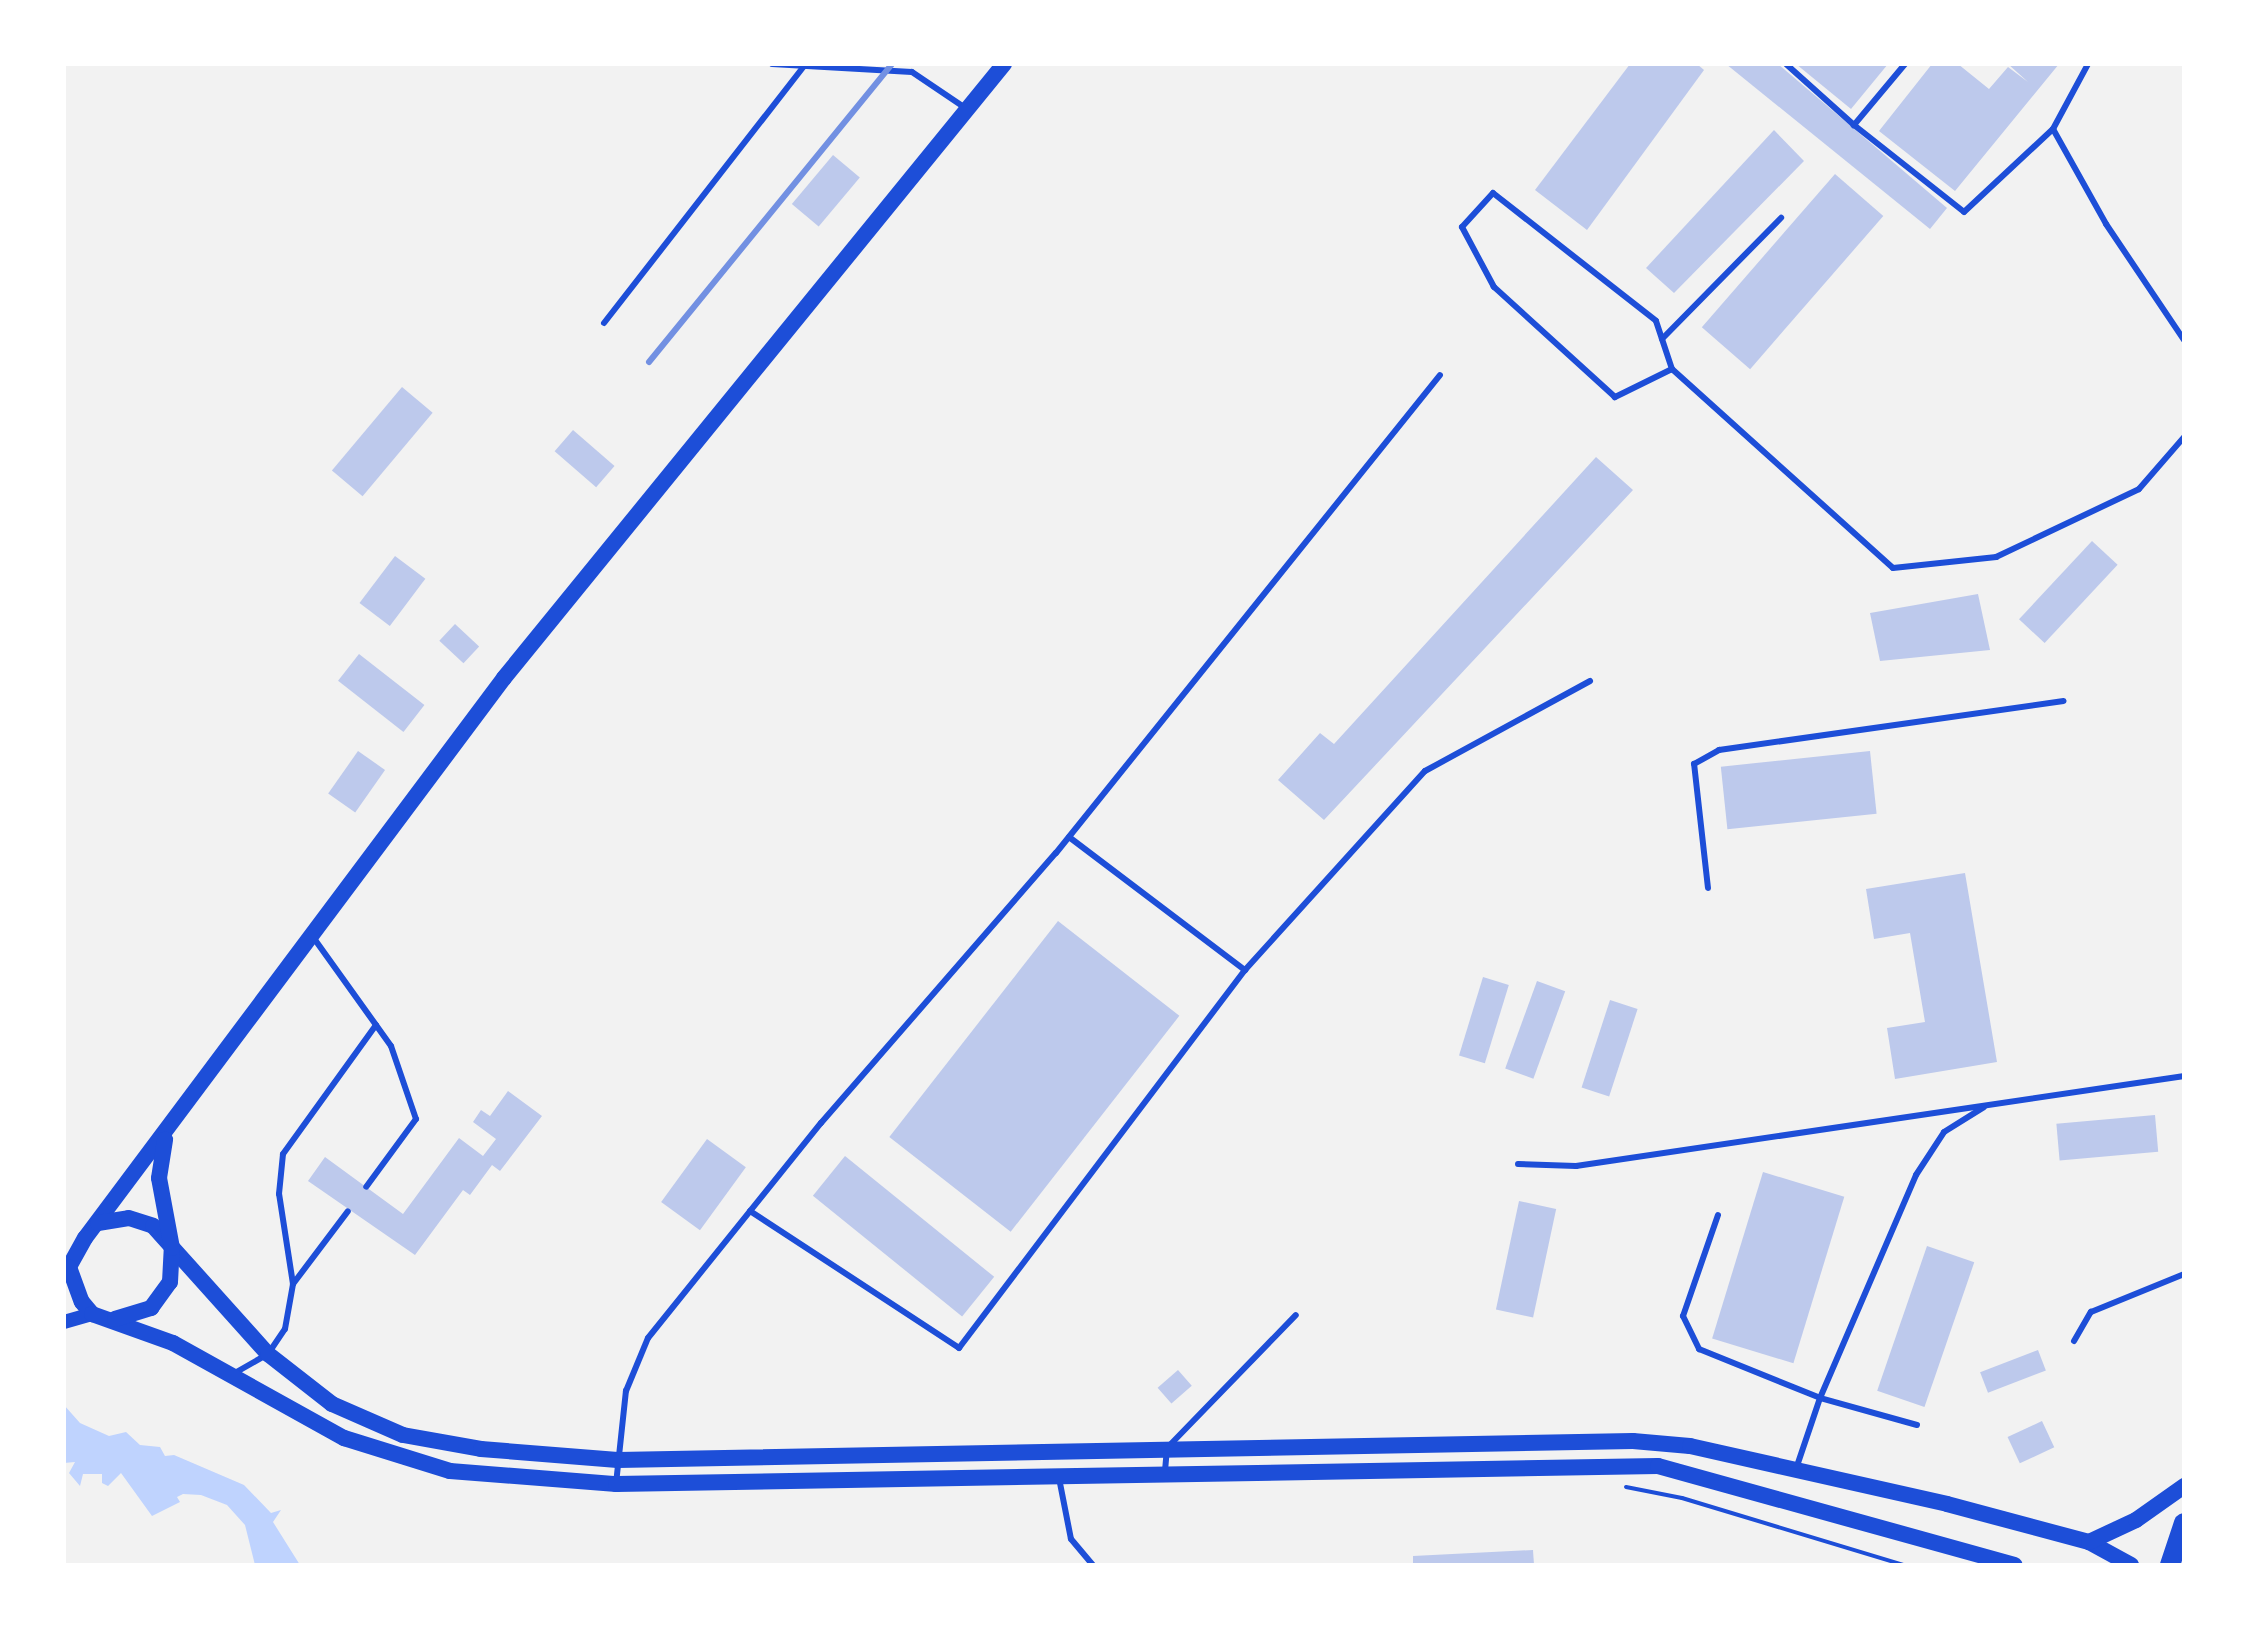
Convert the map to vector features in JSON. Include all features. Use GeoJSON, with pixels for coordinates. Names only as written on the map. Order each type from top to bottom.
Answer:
{"type":"FeatureCollection","features":[{"type":"Feature","properties":{"kind":"main road"},"geometry":{"type":"LineString","coordinates":[[1004,64],[504,678],[98,1223],[66,1270],[76,1292],[92,1314],[173,1343],[317,1426],[410,1462],[450,1471],[616,1484],[1165,1471],[1658,1466],[2015,1565]]}},
{"type":"Feature","properties":{"kind":"main road"},"geometry":{"type":"LineString","coordinates":[[113,1319],[144,1312],[164,1296],[172,1248],[159,1187],[167,1133]]}},
{"type":"Feature","properties":{"kind":"main road"},"geometry":{"type":"LineString","coordinates":[[98,1223],[137,1219],[153,1226],[268,1354],[332,1404],[403,1435],[481,1449],[618,1460],[1633,1441],[1690,1446],[1796,1469],[2089,1542],[2131,1565]]}},
{"type":"Feature","properties":{"kind":"main road"},"geometry":{"type":"LineString","coordinates":[[2089,1542],[2136,1520],[2184,1486]]}},
{"type":"Feature","properties":{"kind":"main road"},"geometry":{"type":"LineString","coordinates":[[2170,1565],[2184,1523]]}},
{"type":"Feature","properties":{"kind":"street"},"geometry":{"type":"LineString","coordinates":[[64,1322],[92,1314]]}},
{"type":"Feature","properties":{"kind":"lane"},"geometry":{"type":"LineString","coordinates":[[772,64],[912,72],[967,110]]}},
{"type":"Feature","properties":{"kind":"lane"},"geometry":{"type":"LineString","coordinates":[[1786,64],[1854,125],[1964,212],[2053,129],[2088,64]]}},
{"type":"Feature","properties":{"kind":"lane"},"geometry":{"type":"LineString","coordinates":[[1854,125],[1905,64]]}},
{"type":"Feature","properties":{"kind":"lane"},"geometry":{"type":"LineString","coordinates":[[604,323],[804,66]]}},
{"type":"Feature","properties":{"kind":"lane"},"geometry":{"type":"LineString","coordinates":[[2053,129],[2106,224],[2184,340]]}},
{"type":"Feature","properties":{"kind":"lane"},"geometry":{"type":"LineString","coordinates":[[1672,369],[1615,397],[1494,287],[1462,227],[1493,193],[1656,321],[1672,369],[1893,568],[1996,557],[2139,489],[2184,437]]}},
{"type":"Feature","properties":{"kind":"lane"},"geometry":{"type":"LineString","coordinates":[[1662,339],[1781,218]]}},
{"type":"Feature","properties":{"kind":"lane"},"geometry":{"type":"LineString","coordinates":[[616,1484],[626,1391],[648,1338],[750,1211],[1069,837],[1440,375]]}},
{"type":"Feature","properties":{"kind":"lane"},"geometry":{"type":"LineString","coordinates":[[750,1211],[959,1348],[1245,970],[1425,771],[1590,681]]}},
{"type":"Feature","properties":{"kind":"lane"},"geometry":{"type":"LineString","coordinates":[[1708,888],[1694,764],[1719,750],[2064,701]]}},
{"type":"Feature","properties":{"kind":"lane"},"geometry":{"type":"LineString","coordinates":[[1069,837],[1245,970]]}},
{"type":"Feature","properties":{"kind":"lane"},"geometry":{"type":"LineString","coordinates":[[313,937],[391,1046],[416,1119],[366,1187]]}},
{"type":"Feature","properties":{"kind":"lane"},"geometry":{"type":"LineString","coordinates":[[231,1375],[268,1354],[285,1329],[293,1284],[279,1194],[283,1154],[376,1025]]}},
{"type":"Feature","properties":{"kind":"lane"},"geometry":{"type":"LineString","coordinates":[[1518,1164],[1576,1166],[2184,1076]]}},
{"type":"Feature","properties":{"kind":"lane"},"geometry":{"type":"LineString","coordinates":[[1796,1469],[1820,1398],[1916,1175],[1944,1132],[1987,1105]]}},
{"type":"Feature","properties":{"kind":"lane"},"geometry":{"type":"LineString","coordinates":[[293,1284],[348,1211]]}},
{"type":"Feature","properties":{"kind":"lane"},"geometry":{"type":"LineString","coordinates":[[1718,1215],[1683,1316],[1699,1349],[1820,1398],[1917,1425]]}},
{"type":"Feature","properties":{"kind":"lane"},"geometry":{"type":"LineString","coordinates":[[2074,1341],[2091,1312],[2184,1274]]}},
{"type":"Feature","properties":{"kind":"lane"},"geometry":{"type":"LineString","coordinates":[[1165,1471],[1167,1448],[1296,1315]]}},
{"type":"Feature","properties":{"kind":"lane"},"geometry":{"type":"LineString","coordinates":[[1058,1474],[1071,1539],[1093,1565]]}},
{"type":"Feature","properties":{"kind":"path"},"geometry":{"type":"LineString","coordinates":[[1624,1487],[1682,1498],[1904,1565]]}},
{"type":"Feature","properties":{"kind":"water"},"geometry":{"type":"Polygon","coordinates":[[[64,1405],[80,1423],[109,1436],[126,1432],[140,1445],[160,1447],[165,1456],[174,1455],[244,1485],[271,1513],[281,1510],[273,1522],[300,1565],[255,1565],[245,1525],[227,1505],[201,1495],[183,1494],[177,1497],[180,1502],[152,1516],[121,1473],[108,1486],[102,1483],[102,1474],[83,1474],[80,1486],[69,1473],[75,1462],[64,1463],[64,1405]]]}},
{"type":"Feature","properties":{"kind":"building"},"geometry":{"type":"Polygon","coordinates":[[[1630,64],[1697,64],[1704,70],[1587,230],[1535,190],[1630,64]]]}},
{"type":"Feature","properties":{"kind":"building"},"geometry":{"type":"Polygon","coordinates":[[[1726,64],[1778,64],[1947,208],[1930,229],[1726,64]]]}},
{"type":"Feature","properties":{"kind":"building"},"geometry":{"type":"Polygon","coordinates":[[[1796,64],[1888,64],[1851,109],[1796,64]]]}},
{"type":"Feature","properties":{"kind":"building"},"geometry":{"type":"Polygon","coordinates":[[[1932,64],[1958,64],[1989,89],[2008,67],[2028,82],[2008,64],[2059,64],[1955,191],[1879,131],[1932,64]]]}},
{"type":"Feature","properties":{"kind":"building"},"geometry":{"type":"Polygon","coordinates":[[[1774,130],[1804,161],[1674,293],[1646,268],[1774,130]]]}},
{"type":"Feature","properties":{"kind":"building"},"geometry":{"type":"Polygon","coordinates":[[[833,155],[860,177],[819,227],[792,204],[833,155]]]}},
{"type":"Feature","properties":{"kind":"building"},"geometry":{"type":"Polygon","coordinates":[[[1835,174],[1883,216],[1750,369],[1702,327],[1835,174]]]}},
{"type":"Feature","properties":{"kind":"building"},"geometry":{"type":"Polygon","coordinates":[[[402,387],[433,413],[363,496],[332,470],[402,387]]]}},
{"type":"Feature","properties":{"kind":"building"},"geometry":{"type":"Polygon","coordinates":[[[573,430],[615,466],[596,487],[555,451],[573,430]]]}},
{"type":"Feature","properties":{"kind":"building"},"geometry":{"type":"Polygon","coordinates":[[[1596,457],[1633,490],[1324,820],[1278,780],[1320,733],[1334,744],[1596,457]]]}},
{"type":"Feature","properties":{"kind":"building"},"geometry":{"type":"Polygon","coordinates":[[[2092,541],[2118,565],[2045,643],[2019,619],[2092,541]]]}},
{"type":"Feature","properties":{"kind":"building"},"geometry":{"type":"Polygon","coordinates":[[[395,556],[425,579],[390,626],[359,603],[395,556]]]}},
{"type":"Feature","properties":{"kind":"building"},"geometry":{"type":"Polygon","coordinates":[[[1978,594],[1990,650],[1880,661],[1870,613],[1978,594]]]}},
{"type":"Feature","properties":{"kind":"building"},"geometry":{"type":"Polygon","coordinates":[[[455,624],[479,647],[463,663],[439,641],[455,624]]]}},
{"type":"Feature","properties":{"kind":"building"},"geometry":{"type":"Polygon","coordinates":[[[359,654],[424,705],[403,732],[338,681],[359,654]]]}},
{"type":"Feature","properties":{"kind":"building"},"geometry":{"type":"Polygon","coordinates":[[[358,751],[385,770],[355,813],[328,794],[358,751]]]}},
{"type":"Feature","properties":{"kind":"building"},"geometry":{"type":"Polygon","coordinates":[[[1870,751],[1877,814],[1727,829],[1721,767],[1870,751]]]}},
{"type":"Feature","properties":{"kind":"building"},"geometry":{"type":"Polygon","coordinates":[[[1965,873],[1997,1062],[1895,1079],[1887,1028],[1925,1022],[1910,933],[1874,939],[1866,889],[1965,873]]]}},
{"type":"Feature","properties":{"kind":"building"},"geometry":{"type":"Polygon","coordinates":[[[1058,921],[1179,1016],[1011,1232],[889,1137],[1058,921]]]}},
{"type":"Feature","properties":{"kind":"building"},"geometry":{"type":"Polygon","coordinates":[[[1483,977],[1509,985],[1485,1063],[1459,1055],[1483,977]]]}},
{"type":"Feature","properties":{"kind":"building"},"geometry":{"type":"Polygon","coordinates":[[[1537,981],[1565,991],[1533,1079],[1505,1068],[1537,981]]]}},
{"type":"Feature","properties":{"kind":"building"},"geometry":{"type":"Polygon","coordinates":[[[1610,1000],[1638,1009],[1609,1096],[1582,1087],[1610,1000]]]}},
{"type":"Feature","properties":{"kind":"building"},"geometry":{"type":"Polygon","coordinates":[[[508,1091],[542,1116],[500,1171],[492,1165],[470,1195],[463,1190],[415,1255],[308,1181],[325,1157],[403,1214],[459,1138],[483,1156],[496,1139],[473,1122],[481,1110],[490,1116],[508,1091]]]}},
{"type":"Feature","properties":{"kind":"building"},"geometry":{"type":"Polygon","coordinates":[[[2155,1115],[2158,1152],[2060,1160],[2056,1124],[2155,1115]]]}},
{"type":"Feature","properties":{"kind":"building"},"geometry":{"type":"Polygon","coordinates":[[[707,1139],[746,1167],[700,1230],[661,1202],[707,1139]]]}},
{"type":"Feature","properties":{"kind":"building"},"geometry":{"type":"Polygon","coordinates":[[[845,1156],[994,1277],[962,1316],[813,1196],[845,1156]]]}},
{"type":"Feature","properties":{"kind":"building"},"geometry":{"type":"Polygon","coordinates":[[[1763,1172],[1844,1197],[1793,1363],[1712,1338],[1763,1172]]]}},
{"type":"Feature","properties":{"kind":"building"},"geometry":{"type":"Polygon","coordinates":[[[1519,1201],[1556,1209],[1533,1317],[1496,1310],[1519,1201]]]}},
{"type":"Feature","properties":{"kind":"building"},"geometry":{"type":"Polygon","coordinates":[[[1927,1246],[1974,1262],[1924,1407],[1877,1391],[1927,1246]]]}},
{"type":"Feature","properties":{"kind":"building"},"geometry":{"type":"Polygon","coordinates":[[[2038,1350],[2046,1371],[1988,1393],[1980,1372],[2038,1350]]]}},
{"type":"Feature","properties":{"kind":"building"},"geometry":{"type":"Polygon","coordinates":[[[1178,1370],[1192,1386],[1171,1404],[1158,1388],[1178,1370]]]}},
{"type":"Feature","properties":{"kind":"building"},"geometry":{"type":"Polygon","coordinates":[[[2042,1421],[2054,1447],[2020,1463],[2008,1437],[2042,1421]]]}},
{"type":"Feature","properties":{"kind":"building"},"geometry":{"type":"Polygon","coordinates":[[[1533,1550],[1534,1565],[1413,1565],[1413,1556],[1533,1550]]]}},
{"type":"Feature","properties":{"kind":"railway"},"geometry":{"type":"LineString","coordinates":[[649,362],[892,64]]}}]}
